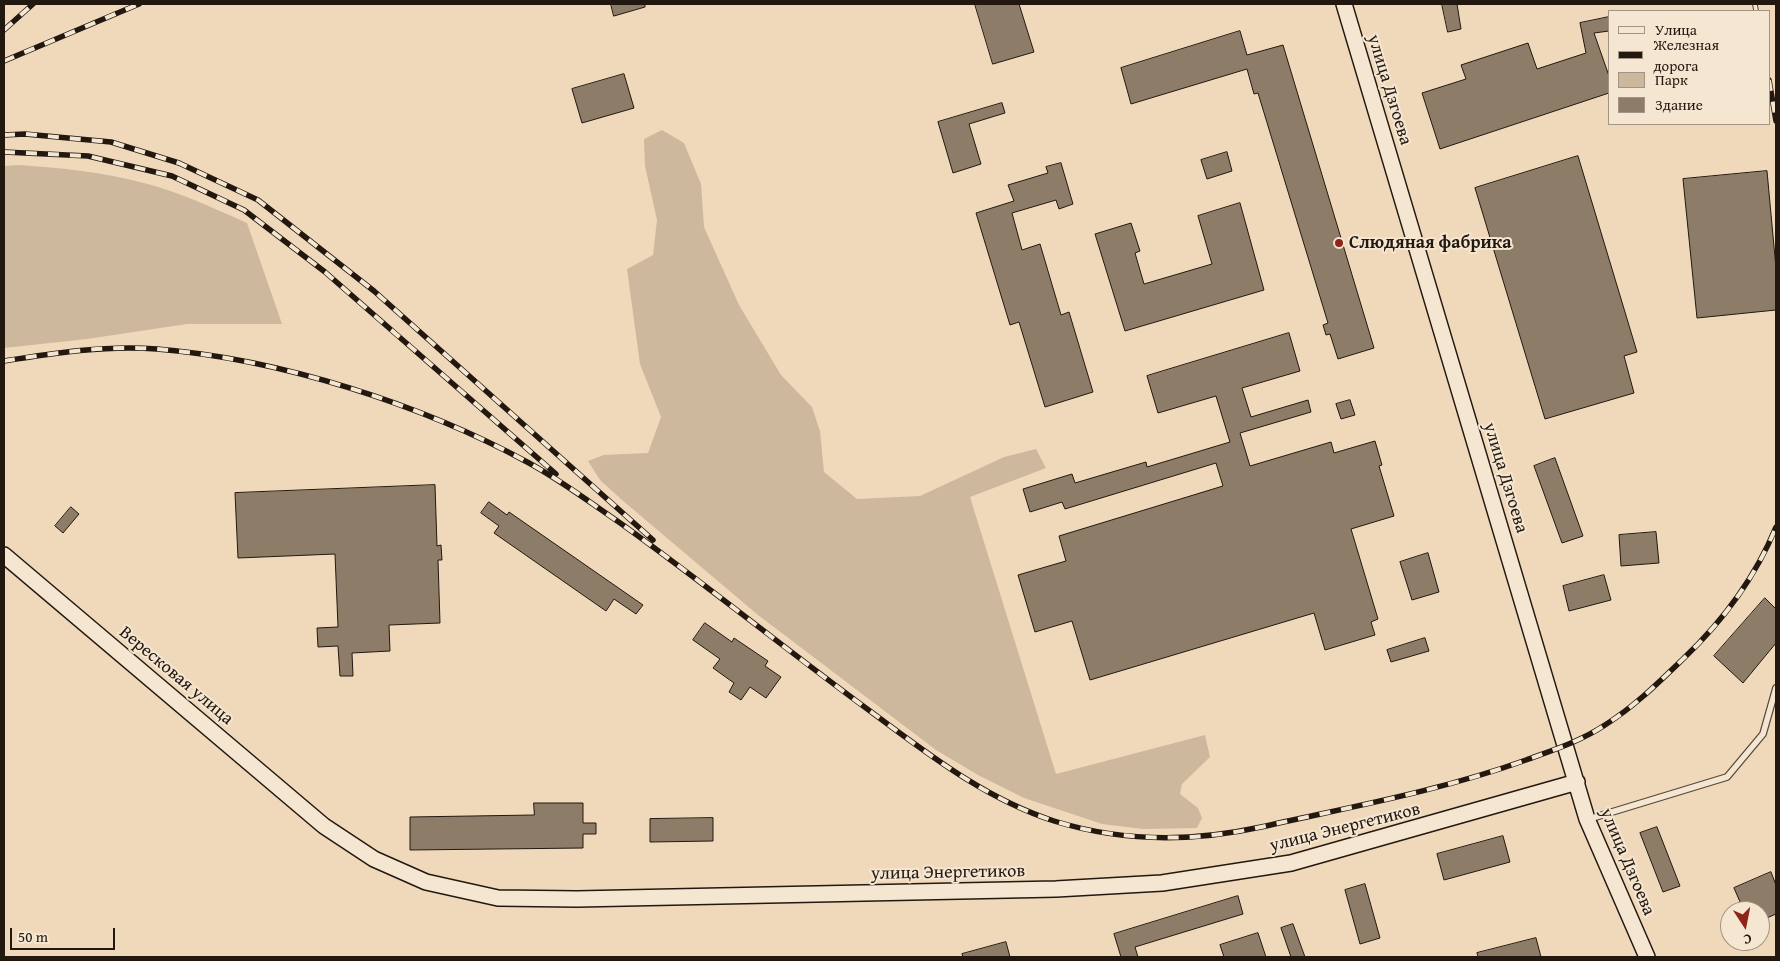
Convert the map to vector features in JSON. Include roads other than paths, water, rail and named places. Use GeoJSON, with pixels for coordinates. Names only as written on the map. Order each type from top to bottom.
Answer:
{"type":"FeatureCollection","features":[{"type":"Feature","properties":{"kind":"street","name":"улица Дзгоева"},"geometry":{"type":"LineString","coordinates":[[1344,4],[1587,819],[1647,957]]}},
{"type":"Feature","properties":{"kind":"street","name":"Вересковая улица"},"geometry":{"type":"LineString","coordinates":[[4,555],[324,826]]}},
{"type":"Feature","properties":{"kind":"street","name":"улица Энергетиков"},"geometry":{"type":"LineString","coordinates":[[324,826],[374,859],[426,882],[498,898],[577,899],[1056,889],[1162,883],[1291,863],[1577,782]]}},
{"type":"Feature","properties":{"kind":"lane"},"geometry":{"type":"LineString","coordinates":[[1587,819],[1727,777],[1763,734],[1776,688]]}},
{"type":"Feature","properties":{"kind":"railway"},"geometry":{"type":"LineString","coordinates":[[4,30],[33,4]]}},
{"type":"Feature","properties":{"kind":"railway"},"geometry":{"type":"LineString","coordinates":[[4,61],[139,4]]}},
{"type":"Feature","properties":{"kind":"railway"},"geometry":{"type":"LineString","coordinates":[[1755,4],[1756,10]]}},
{"type":"Feature","properties":{"kind":"railway"},"geometry":{"type":"LineString","coordinates":[[1770,86],[1776,121]]}},
{"type":"Feature","properties":{"kind":"railway"},"geometry":{"type":"LineString","coordinates":[[4,135],[25,134],[111,142],[179,163],[258,200],[374,291],[653,540]]}},
{"type":"Feature","properties":{"kind":"railway"},"geometry":{"type":"LineString","coordinates":[[4,152],[88,156],[172,176],[244,210],[325,272],[556,474]]}},
{"type":"Feature","properties":{"kind":"railway"},"geometry":{"type":"LineString","coordinates":[[4,361],[61,353],[119,348],[157,349],[204,354],[300,374],[349,388],[443,422],[529,463],[577,493],[655,548],[842,691],[938,761],[982,789],[1029,812],[1054,821],[1105,833],[1131,836],[1183,837],[1235,832],[1261,827],[1461,781],[1557,749],[1586,736],[1616,718],[1636,702],[1698,645],[1737,598],[1768,546],[1776,527]]}},
{"type":"Feature","properties":{"kind":"place","name":"Слюдяная фабрика"},"geometry":{"type":"Point","coordinates":[1339,243]}}]}
